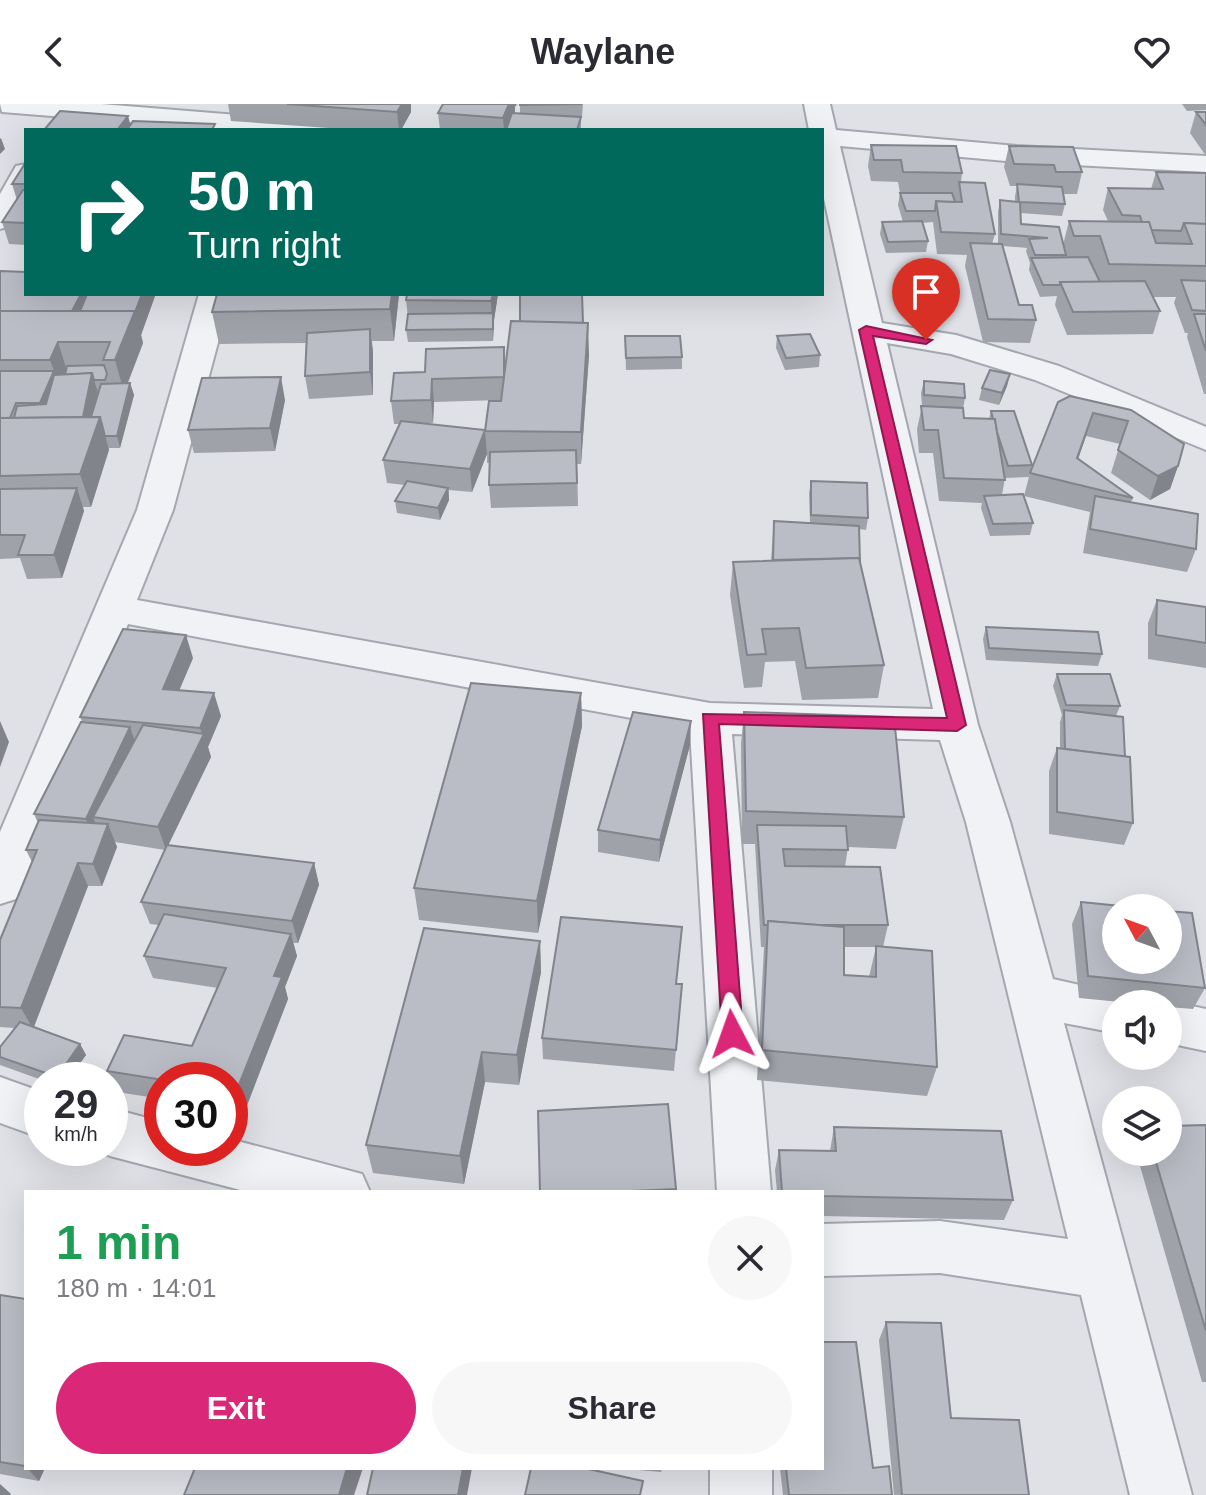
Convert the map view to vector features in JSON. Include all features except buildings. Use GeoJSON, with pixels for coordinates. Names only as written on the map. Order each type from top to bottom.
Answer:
{"type":"FeatureCollection","features":[{"type":"Feature","properties":{"kind":"street"},"geometry":{"type":"LineString","coordinates":[[2,104],[57,119],[283,128]]}},
{"type":"Feature","properties":{"kind":"street"},"geometry":{"type":"LineString","coordinates":[[1161,1495],[988,822],[957,725],[824,145],[1206,164]]}},
{"type":"Feature","properties":{"kind":"street"},"geometry":{"type":"LineString","coordinates":[[0,220],[24,176]]}},
{"type":"Feature","properties":{"kind":"street"},"geometry":{"type":"LineString","coordinates":[[0,886],[155,510],[214,296]]}},
{"type":"Feature","properties":{"kind":"street"},"geometry":{"type":"LineString","coordinates":[[866,330],[956,345],[1047,373],[1206,440]]}},
{"type":"Feature","properties":{"kind":"street"},"geometry":{"type":"LineString","coordinates":[[115,609],[710,718],[957,725]]}},
{"type":"Feature","properties":{"kind":"street"},"geometry":{"type":"LineString","coordinates":[[710,718],[744,1190]]}},
{"type":"Feature","properties":{"kind":"street"},"geometry":{"type":"LineString","coordinates":[[1030,995],[1102,1009]]}},
{"type":"Feature","properties":{"kind":"street"},"geometry":{"type":"LineString","coordinates":[[1182,1025],[1206,1030]]}},
{"type":"Feature","properties":{"kind":"street"},"geometry":{"type":"LineString","coordinates":[[0,1100],[24,1109]]}},
{"type":"Feature","properties":{"kind":"street"},"geometry":{"type":"LineString","coordinates":[[242,1166],[335,1190]]}},
{"type":"Feature","properties":{"kind":"street"},"geometry":{"type":"LineString","coordinates":[[824,1250],[940,1247],[1103,1271]]}},
{"type":"Feature","properties":{"kind":"street"},"geometry":{"type":"LineString","coordinates":[[741,1470],[741,1495]]}},
{"type":"Feature","properties":{"kind":"route"},"geometry":{"type":"LineString","coordinates":[[732,1034],[710,718],[957,725],[866,330],[926,340]]}}]}
